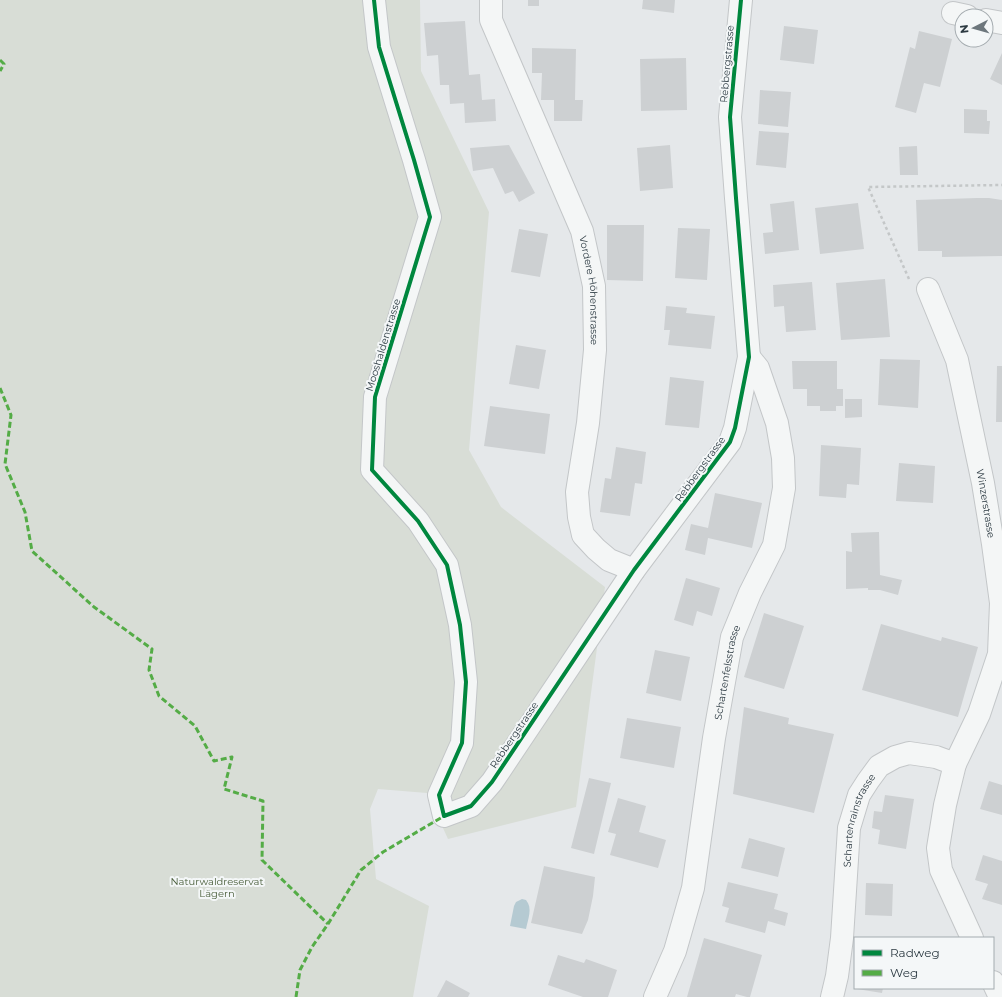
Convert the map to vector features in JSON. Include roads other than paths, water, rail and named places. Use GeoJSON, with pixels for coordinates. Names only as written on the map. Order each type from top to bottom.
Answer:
{"type":"FeatureCollection","features":[{"type":"Feature","properties":{"kind":"street","name":"Mooshaldenstrasse"},"geometry":{"type":"LineString","coordinates":[[374,0],[379,47],[430,217],[375,397],[372,470],[418,521],[447,565],[460,625],[466,682],[462,743],[440,795],[444,816]]}},
{"type":"Feature","properties":{"kind":"street","name":"Vordere Höhenstrasse"},"geometry":{"type":"LineString","coordinates":[[490,0],[491,20],[582,231],[594,286],[595,350],[588,423],[577,492],[579,517],[584,536],[596,549],[609,560],[634,570]]}},
{"type":"Feature","properties":{"kind":"street","name":"Rebbergstrasse"},"geometry":{"type":"LineString","coordinates":[[444,816],[471,806],[492,782],[634,570],[730,442],[735,428],[749,357],[730,117],[741,0]]}},
{"type":"Feature","properties":{"kind":"street","name":"Winzerstrasse"},"geometry":{"type":"LineString","coordinates":[[928,289],[957,360],[983,483],[1001,603],[999,654],[979,714],[955,764]]}},
{"type":"Feature","properties":{"kind":"street","name":"Schartenfelsstrasse"},"geometry":{"type":"LineString","coordinates":[[656,997],[675,951],[693,888],[714,738],[732,637],[750,593],[774,545],[784,488],[783,458],[777,423],[758,368],[749,357]]}},
{"type":"Feature","properties":{"kind":"street","name":"Schartenrainstrasse"},"geometry":{"type":"LineString","coordinates":[[832,997],[837,976],[842,938],[849,828],[859,795],[879,766],[895,757],[909,753],[936,757],[955,764]]}},
{"type":"Feature","properties":{"kind":"street"},"geometry":{"type":"LineString","coordinates":[[955,764],[945,805],[938,848],[941,870],[972,937]]}},
{"type":"Feature","properties":{"kind":"street"},"geometry":{"type":"LineString","coordinates":[[994,984],[1000,997]]}},
{"type":"Feature","properties":{"kind":"water"},"geometry":{"type":"Polygon","coordinates":[[[522,899],[526,900],[530,910],[526,929],[510,926],[514,906],[516,902],[522,899]]]}},
{"type":"Feature","properties":{"kind":"park label","name":"Naturwaldreservat Lägern"},"geometry":{"type":"Point","coordinates":[217,886]}}]}
